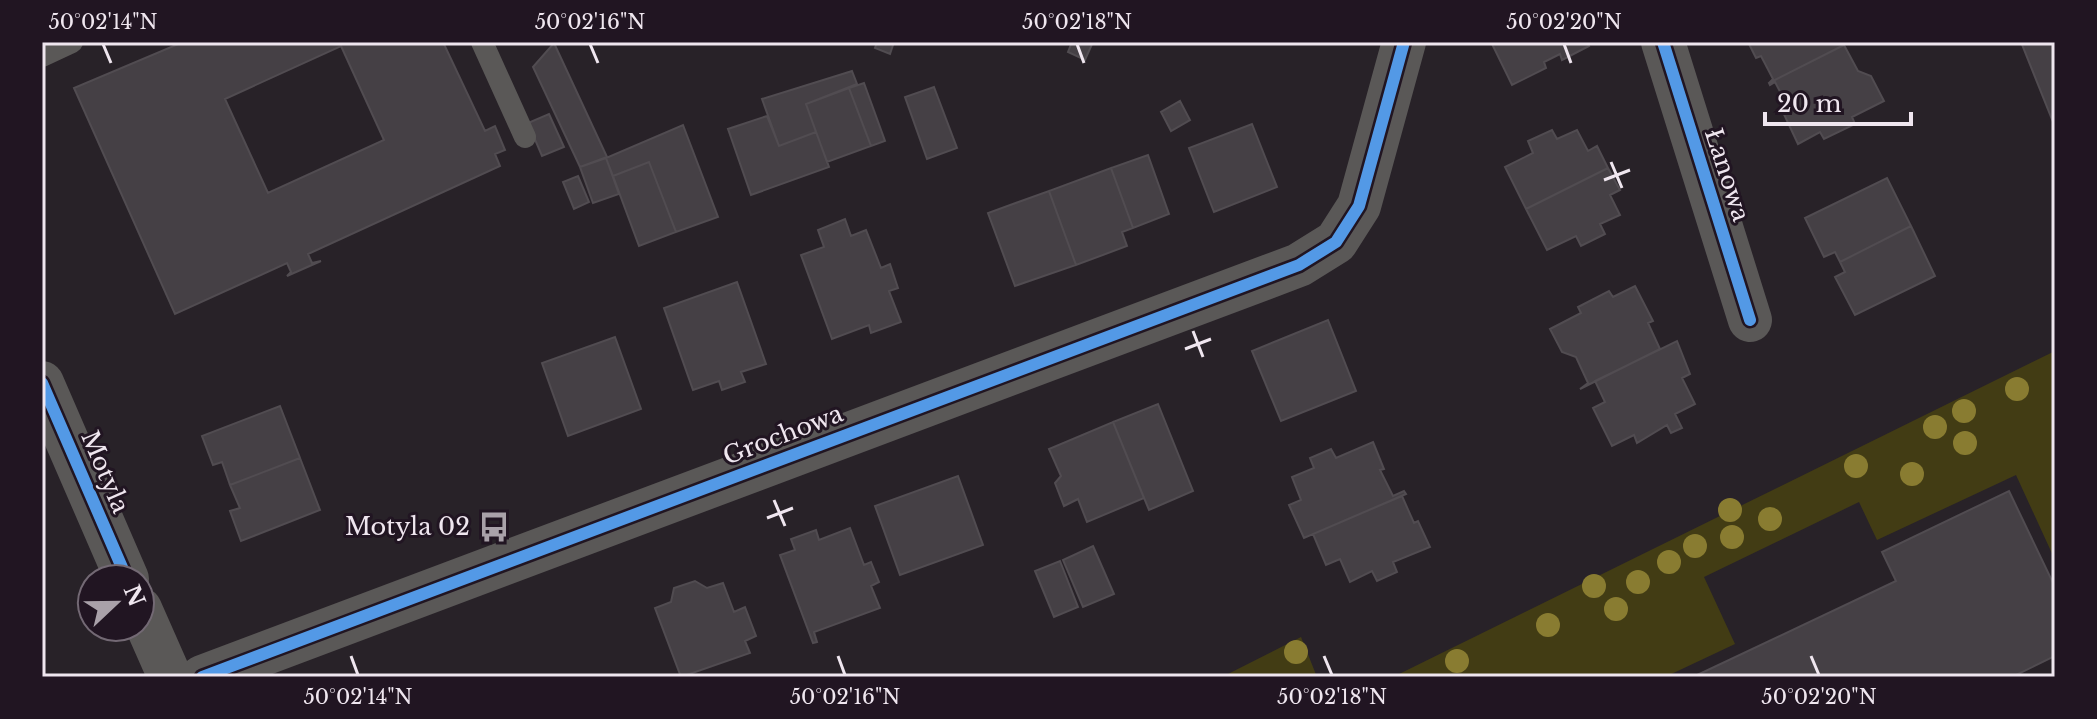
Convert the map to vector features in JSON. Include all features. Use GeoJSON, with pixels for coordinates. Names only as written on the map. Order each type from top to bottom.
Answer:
{"type":"FeatureCollection","features":[{"type":"Feature","properties":{"kind":"street","name":"Grochowa"},"geometry":{"type":"LineString","coordinates":[[202,677],[1299,265],[1336,242],[1359,206],[1404,42]]}},
{"type":"Feature","properties":{"kind":"street","name":"Łanowa"},"geometry":{"type":"LineString","coordinates":[[1663,42],[1750,320]]}},
{"type":"Feature","properties":{"kind":"street","name":"Motyla"},"geometry":{"type":"LineString","coordinates":[[42,383],[120,563]]}},
{"type":"Feature","properties":{"kind":"street"},"geometry":{"type":"LineString","coordinates":[[155,643],[170,677]]}},
{"type":"Feature","properties":{"kind":"lane"},"geometry":{"type":"LineString","coordinates":[[42,56],[72,42]]}},
{"type":"Feature","properties":{"kind":"lane"},"geometry":{"type":"LineString","coordinates":[[482,42],[525,137]]}},
{"type":"Feature","properties":{"kind":"shaded area"},"geometry":{"type":"Polygon","coordinates":[[[2055,351],[2055,560],[2016,475],[1877,540],[1859,502],[1704,577],[1735,644],[1665,677],[1393,677],[2055,351]]]}},
{"type":"Feature","properties":{"kind":"shaded area"},"geometry":{"type":"Polygon","coordinates":[[[1301,637],[1317,677],[1222,677],[1301,637]]]}},
{"type":"Feature","properties":{"kind":"building"},"geometry":{"type":"Polygon","coordinates":[[[183,42],[443,42],[485,131],[495,126],[505,150],[495,154],[500,166],[308,254],[312,263],[321,261],[287,276],[291,272],[287,263],[175,314],[74,88],[183,42]],[[341,46],[225,99],[268,193],[384,140],[341,46]]]}},
{"type":"Feature","properties":{"kind":"building"},"geometry":{"type":"Polygon","coordinates":[[[877,42],[894,42],[890,54],[875,48],[877,42]]]}},
{"type":"Feature","properties":{"kind":"building"},"geometry":{"type":"Polygon","coordinates":[[[1072,42],[1093,42],[1085,60],[1068,52],[1072,42]]]}},
{"type":"Feature","properties":{"kind":"building"},"geometry":{"type":"Polygon","coordinates":[[[1587,42],[1589,46],[1562,60],[1560,54],[1544,62],[1546,68],[1512,85],[1492,44],[1587,42]]]}},
{"type":"Feature","properties":{"kind":"building"},"geometry":{"type":"Polygon","coordinates":[[[1748,42],[1842,42],[1844,45],[1769,83],[1773,79],[1761,56],[1756,58],[1748,42]]]}},
{"type":"Feature","properties":{"kind":"building"},"geometry":{"type":"Polygon","coordinates":[[[2021,42],[2055,42],[2055,127],[2021,42]]]}},
{"type":"Feature","properties":{"kind":"building"},"geometry":{"type":"Polygon","coordinates":[[[554,43],[607,157],[580,167],[533,67],[554,43]]]}},
{"type":"Feature","properties":{"kind":"building"},"geometry":{"type":"Polygon","coordinates":[[[1844,45],[1858,71],[1871,76],[1884,101],[1852,117],[1855,124],[1824,139],[1820,132],[1798,144],[1781,108],[1787,105],[1775,82],[1769,83],[1844,45]]]}},
{"type":"Feature","properties":{"kind":"building"},"geometry":{"type":"Polygon","coordinates":[[[852,71],[857,84],[806,104],[816,132],[779,146],[762,99],[852,71]]]}},
{"type":"Feature","properties":{"kind":"building"},"geometry":{"type":"Polygon","coordinates":[[[864,83],[885,141],[871,146],[849,88],[864,83]]]}},
{"type":"Feature","properties":{"kind":"building"},"geometry":{"type":"Polygon","coordinates":[[[934,87],[957,148],[927,159],[905,97],[934,87]]]}},
{"type":"Feature","properties":{"kind":"building"},"geometry":{"type":"Polygon","coordinates":[[[849,88],[871,146],[827,162],[806,104],[849,88]]]}},
{"type":"Feature","properties":{"kind":"building"},"geometry":{"type":"Polygon","coordinates":[[[1180,101],[1190,120],[1171,131],[1161,112],[1180,101]]]}},
{"type":"Feature","properties":{"kind":"building"},"geometry":{"type":"Polygon","coordinates":[[[549,114],[564,147],[542,156],[528,123],[549,114]]]}},
{"type":"Feature","properties":{"kind":"building"},"geometry":{"type":"Polygon","coordinates":[[[767,116],[779,146],[816,132],[829,167],[751,195],[728,129],[767,116]]]}},
{"type":"Feature","properties":{"kind":"building"},"geometry":{"type":"Polygon","coordinates":[[[1252,124],[1277,187],[1214,212],[1189,148],[1252,124]]]}},
{"type":"Feature","properties":{"kind":"building"},"geometry":{"type":"Polygon","coordinates":[[[683,125],[718,217],[676,232],[649,162],[613,176],[606,158],[683,125]]]}},
{"type":"Feature","properties":{"kind":"building"},"geometry":{"type":"Polygon","coordinates":[[[1552,130],[1557,139],[1577,130],[1588,151],[1597,146],[1608,168],[1526,209],[1505,167],[1533,153],[1528,141],[1552,130]]]}},
{"type":"Feature","properties":{"kind":"building"},"geometry":{"type":"Polygon","coordinates":[[[1148,155],[1169,214],[1133,228],[1111,168],[1148,155]]]}},
{"type":"Feature","properties":{"kind":"building"},"geometry":{"type":"Polygon","coordinates":[[[606,158],[619,194],[593,203],[580,167],[606,158]]]}},
{"type":"Feature","properties":{"kind":"building"},"geometry":{"type":"Polygon","coordinates":[[[649,162],[676,232],[639,246],[613,176],[649,162]]]}},
{"type":"Feature","properties":{"kind":"building"},"geometry":{"type":"Polygon","coordinates":[[[1111,168],[1133,228],[1122,232],[1127,246],[1076,265],[1049,191],[1111,168]]]}},
{"type":"Feature","properties":{"kind":"building"},"geometry":{"type":"Polygon","coordinates":[[[1608,168],[1620,190],[1610,195],[1620,215],[1600,224],[1605,234],[1581,246],[1576,236],[1547,250],[1526,209],[1608,168]]]}},
{"type":"Feature","properties":{"kind":"building"},"geometry":{"type":"Polygon","coordinates":[[[578,176],[589,202],[574,209],[563,182],[578,176]]]}},
{"type":"Feature","properties":{"kind":"building"},"geometry":{"type":"Polygon","coordinates":[[[1887,178],[1911,226],[1840,262],[1835,252],[1824,257],[1805,218],[1887,178]]]}},
{"type":"Feature","properties":{"kind":"building"},"geometry":{"type":"Polygon","coordinates":[[[1049,191],[1076,265],[1015,286],[988,213],[1049,191]]]}},
{"type":"Feature","properties":{"kind":"building"},"geometry":{"type":"Polygon","coordinates":[[[845,219],[851,236],[866,230],[881,268],[890,264],[898,288],[889,291],[901,322],[871,333],[869,325],[832,339],[801,255],[824,247],[818,230],[845,219]]]}},
{"type":"Feature","properties":{"kind":"building"},"geometry":{"type":"Polygon","coordinates":[[[1911,226],[1935,276],[1855,315],[1835,277],[1845,272],[1840,262],[1911,226]]]}},
{"type":"Feature","properties":{"kind":"building"},"geometry":{"type":"Polygon","coordinates":[[[737,282],[766,364],[741,372],[745,382],[722,390],[719,381],[693,390],[664,308],[737,282]]]}},
{"type":"Feature","properties":{"kind":"building"},"geometry":{"type":"Polygon","coordinates":[[[1635,286],[1653,321],[1648,323],[1660,349],[1580,389],[1588,383],[1576,357],[1562,352],[1550,329],[1581,313],[1578,307],[1609,291],[1613,297],[1635,286]]]}},
{"type":"Feature","properties":{"kind":"building"},"geometry":{"type":"Polygon","coordinates":[[[1328,320],[1356,391],[1281,421],[1252,351],[1328,320]]]}},
{"type":"Feature","properties":{"kind":"building"},"geometry":{"type":"Polygon","coordinates":[[[615,337],[641,409],[568,436],[542,363],[615,337]]]}},
{"type":"Feature","properties":{"kind":"building"},"geometry":{"type":"Polygon","coordinates":[[[1677,341],[1690,374],[1682,378],[1695,404],[1675,414],[1682,428],[1671,433],[1667,425],[1637,443],[1634,435],[1612,446],[1593,408],[1605,402],[1595,381],[1677,341]]]}},
{"type":"Feature","properties":{"kind":"building"},"geometry":{"type":"Polygon","coordinates":[[[1158,404],[1193,491],[1149,510],[1113,422],[1158,404]]]}},
{"type":"Feature","properties":{"kind":"building"},"geometry":{"type":"Polygon","coordinates":[[[280,406],[300,458],[230,485],[222,462],[213,465],[202,436],[280,406]]]}},
{"type":"Feature","properties":{"kind":"building"},"geometry":{"type":"Polygon","coordinates":[[[1113,422],[1144,498],[1087,522],[1078,499],[1064,506],[1055,483],[1061,476],[1049,449],[1113,422]]]}},
{"type":"Feature","properties":{"kind":"building"},"geometry":{"type":"Polygon","coordinates":[[[1373,442],[1384,469],[1380,470],[1393,496],[1404,491],[1406,494],[1304,538],[1289,505],[1301,500],[1292,477],[1314,468],[1310,458],[1331,449],[1336,458],[1373,442]]]}},
{"type":"Feature","properties":{"kind":"building"},"geometry":{"type":"Polygon","coordinates":[[[300,458],[320,510],[241,541],[230,511],[240,508],[230,485],[300,458]]]}},
{"type":"Feature","properties":{"kind":"building"},"geometry":{"type":"Polygon","coordinates":[[[958,476],[983,545],[900,575],[875,506],[958,476]]]}},
{"type":"Feature","properties":{"kind":"building"},"geometry":{"type":"Polygon","coordinates":[[[2009,491],[2055,587],[2055,656],[2012,677],[1693,677],[1896,581],[1882,552],[2009,491]]]}},
{"type":"Feature","properties":{"kind":"building"},"geometry":{"type":"Polygon","coordinates":[[[1402,496],[1414,523],[1418,521],[1430,547],[1393,562],[1397,572],[1377,581],[1372,571],[1350,582],[1340,559],[1326,565],[1313,534],[1402,496]]]}},
{"type":"Feature","properties":{"kind":"building"},"geometry":{"type":"Polygon","coordinates":[[[850,528],[864,565],[871,562],[879,582],[871,586],[880,608],[814,632],[817,642],[813,643],[780,555],[795,550],[791,539],[816,530],[819,540],[850,528]]]}},
{"type":"Feature","properties":{"kind":"building"},"geometry":{"type":"Polygon","coordinates":[[[1093,546],[1114,594],[1083,607],[1063,560],[1093,546]]]}},
{"type":"Feature","properties":{"kind":"building"},"geometry":{"type":"Polygon","coordinates":[[[1060,561],[1078,607],[1054,617],[1035,571],[1060,561]]]}},
{"type":"Feature","properties":{"kind":"building"},"geometry":{"type":"Polygon","coordinates":[[[695,581],[707,588],[723,583],[734,612],[745,607],[756,636],[745,641],[750,653],[681,677],[655,608],[671,602],[674,588],[695,581]]]}},
{"type":"Feature","properties":{"kind":"cycle path"},"geometry":{"type":"LineString","coordinates":[[202,677],[1299,265],[1336,242],[1359,206],[1404,42]]}},
{"type":"Feature","properties":{"kind":"cycle path"},"geometry":{"type":"LineString","coordinates":[[1663,42],[1750,320]]}},
{"type":"Feature","properties":{"kind":"cycle path"},"geometry":{"type":"LineString","coordinates":[[42,383],[120,563]]}},
{"type":"Feature","properties":{"kind":"place","name":"Motyla 02"},"geometry":{"type":"Point","coordinates":[494,527]}}]}
